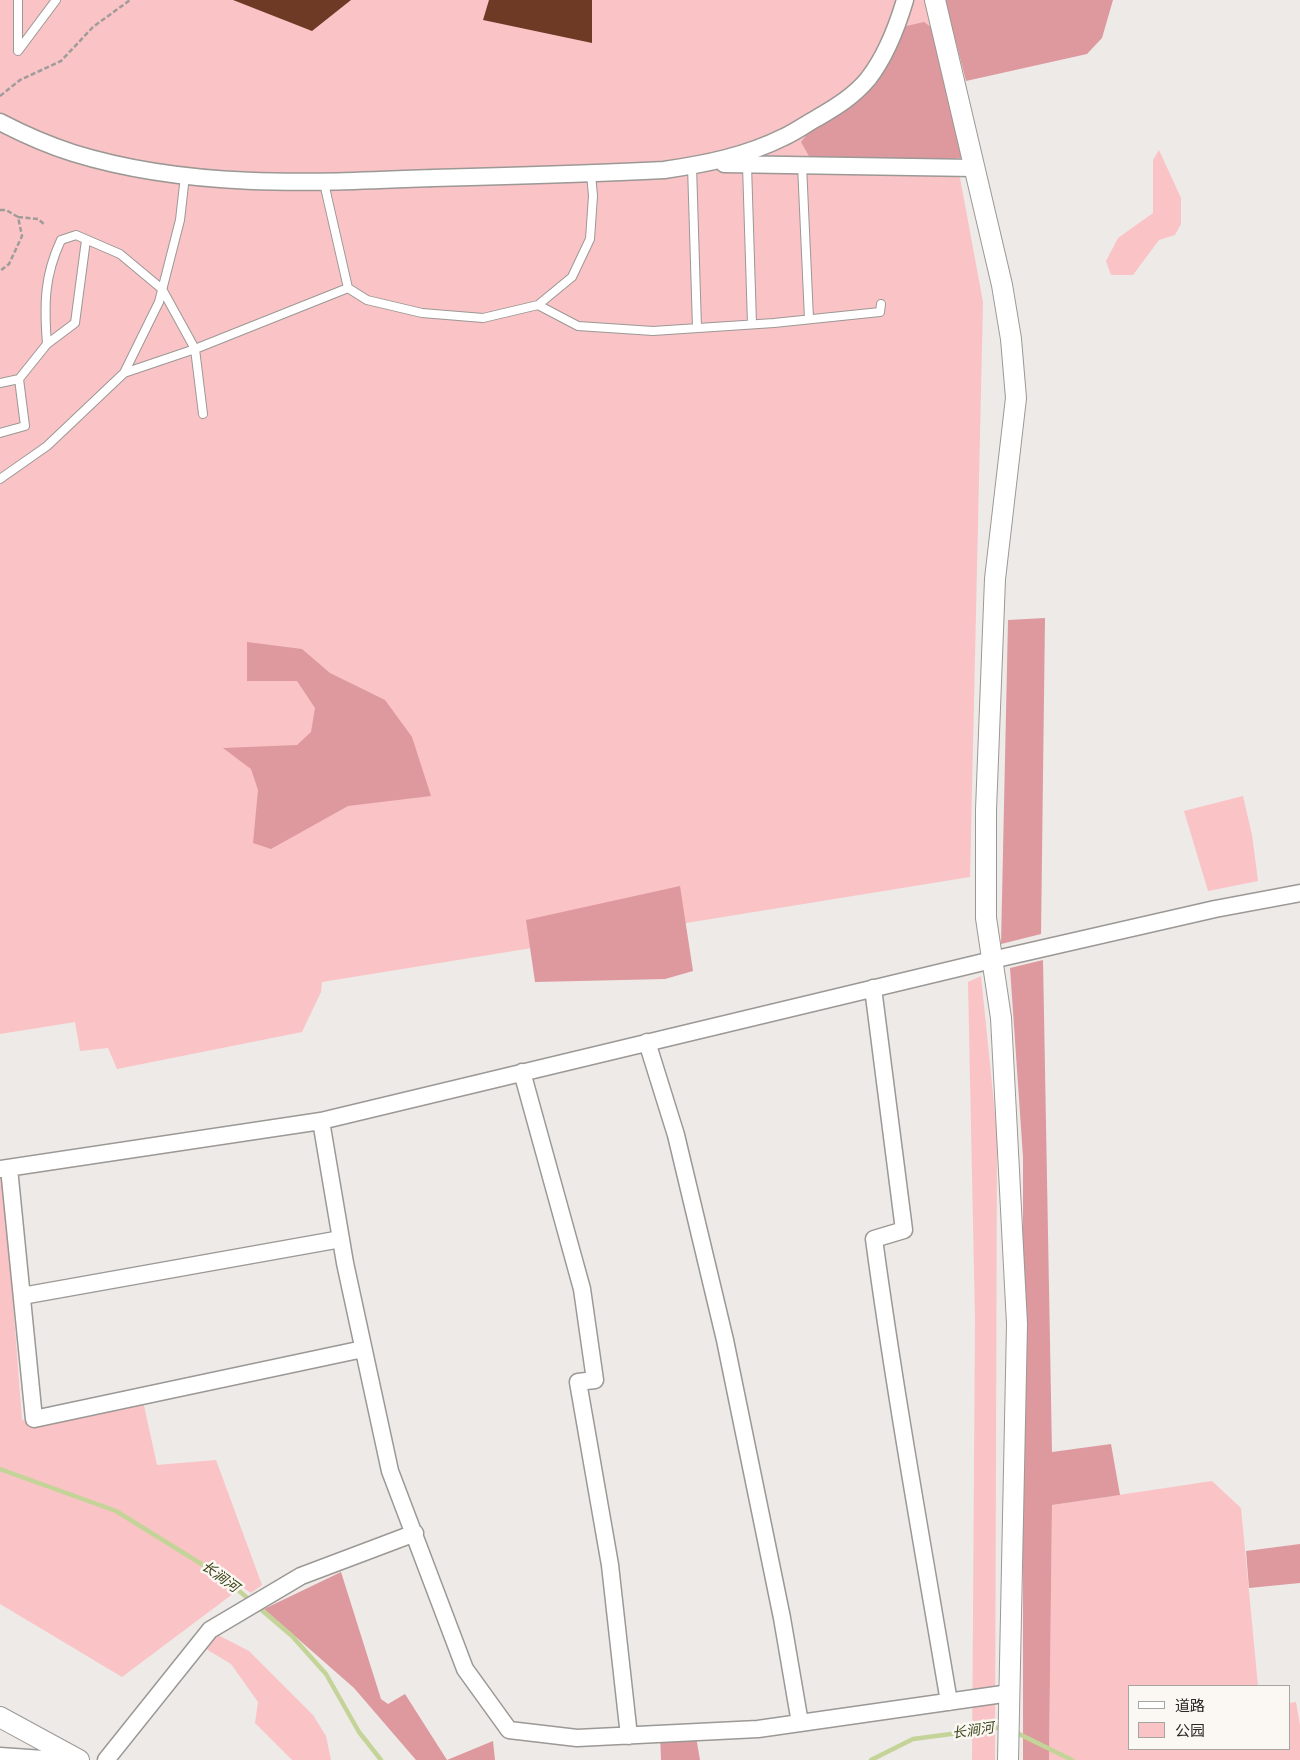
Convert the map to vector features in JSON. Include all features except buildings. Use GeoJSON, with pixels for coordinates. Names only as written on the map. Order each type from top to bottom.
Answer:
{"type":"FeatureCollection","features":[{"type":"Feature","properties":{"kind":"street"},"geometry":{"type":"LineString","coordinates":[[0,122],[23,134],[72,153],[124,166],[164,174],[244,181],[324,183],[664,170],[699,165],[745,153],[783,138],[848,99],[868,78],[886,49],[898,23],[905,0]]}},
{"type":"Feature","properties":{"kind":"street"},"geometry":{"type":"LineString","coordinates":[[935,0],[1006,312],[1011,339],[1016,398],[995,579],[986,810],[986,918],[1001,1018],[1017,1324],[1008,1760]]}},
{"type":"Feature","properties":{"kind":"street"},"geometry":{"type":"LineString","coordinates":[[699,165],[974,168]]}},
{"type":"Feature","properties":{"kind":"street"},"geometry":{"type":"LineString","coordinates":[[363,1349],[34,1419],[22,1296],[4,1168],[321,1120],[992,960],[1215,909],[1300,893]]}},
{"type":"Feature","properties":{"kind":"street"},"geometry":{"type":"LineString","coordinates":[[873,988],[904,1230],[874,1239],[884,1313],[950,1702]]}},
{"type":"Feature","properties":{"kind":"street"},"geometry":{"type":"LineString","coordinates":[[647,1042],[676,1135],[725,1340],[782,1618],[800,1723]]}},
{"type":"Feature","properties":{"kind":"street"},"geometry":{"type":"LineString","coordinates":[[522,1072],[582,1290],[596,1380],[578,1382],[610,1565],[629,1736]]}},
{"type":"Feature","properties":{"kind":"street"},"geometry":{"type":"LineString","coordinates":[[321,1120],[341,1239],[390,1472],[415,1533],[465,1669],[509,1730],[577,1738],[758,1729],[1010,1693]]}},
{"type":"Feature","properties":{"kind":"street"},"geometry":{"type":"LineString","coordinates":[[22,1296],[341,1239]]}},
{"type":"Feature","properties":{"kind":"street"},"geometry":{"type":"LineString","coordinates":[[106,1760],[210,1630],[300,1576],[415,1533]]}},
{"type":"Feature","properties":{"kind":"street"},"geometry":{"type":"LineString","coordinates":[[0,1717],[79,1760]]}},
{"type":"Feature","properties":{"kind":"street"},"geometry":{"type":"LineString","coordinates":[[0,1756],[58,1760]]}},
{"type":"Feature","properties":{"kind":"lane"},"geometry":{"type":"LineString","coordinates":[[18,0],[18,51],[56,0]]}},
{"type":"Feature","properties":{"kind":"lane"},"geometry":{"type":"LineString","coordinates":[[697,328],[699,165]]}},
{"type":"Feature","properties":{"kind":"lane"},"geometry":{"type":"LineString","coordinates":[[747,165],[752,324]]}},
{"type":"Feature","properties":{"kind":"lane"},"geometry":{"type":"LineString","coordinates":[[802,166],[809,318]]}},
{"type":"Feature","properties":{"kind":"lane"},"geometry":{"type":"LineString","coordinates":[[324,183],[348,288],[366,300],[422,313],[483,318],[538,305],[572,277],[590,238],[593,196],[591,174]]}},
{"type":"Feature","properties":{"kind":"lane"},"geometry":{"type":"LineString","coordinates":[[0,480],[47,446],[124,373],[159,302],[180,220],[185,176]]}},
{"type":"Feature","properties":{"kind":"lane"},"geometry":{"type":"LineString","coordinates":[[47,344],[44,306],[52,260],[61,240],[76,235],[120,254],[162,289],[195,349],[203,414]]}},
{"type":"Feature","properties":{"kind":"lane"},"geometry":{"type":"LineString","coordinates":[[0,383],[19,379],[47,344],[75,323],[86,240]]}},
{"type":"Feature","properties":{"kind":"lane"},"geometry":{"type":"LineString","coordinates":[[124,373],[195,349],[348,288]]}},
{"type":"Feature","properties":{"kind":"lane"},"geometry":{"type":"LineString","coordinates":[[538,305],[578,326],[653,331],[880,312],[881,304]]}},
{"type":"Feature","properties":{"kind":"lane"},"geometry":{"type":"LineString","coordinates":[[0,433],[25,426],[19,379]]}},
{"type":"Feature","properties":{"kind":"path"},"geometry":{"type":"LineString","coordinates":[[0,96],[20,80],[60,61],[93,27],[130,0]]}},
{"type":"Feature","properties":{"kind":"path"},"geometry":{"type":"LineString","coordinates":[[0,210],[6,210],[18,217],[38,219],[45,225]]}},
{"type":"Feature","properties":{"kind":"path"},"geometry":{"type":"LineString","coordinates":[[0,271],[9,264],[22,236],[18,217]]}},
{"type":"Feature","properties":{"kind":"green space"},"geometry":{"type":"Polygon","coordinates":[[[0,0],[927,0],[983,302],[970,877],[322,982],[321,992],[302,1032],[117,1069],[108,1048],[80,1051],[75,1022],[0,1034],[0,0]]]}},
{"type":"Feature","properties":{"kind":"green space"},"geometry":{"type":"Polygon","coordinates":[[[1159,150],[1181,198],[1181,224],[1175,235],[1159,240],[1133,275],[1111,275],[1106,261],[1118,238],[1153,213],[1153,160],[1159,150]]]}},
{"type":"Feature","properties":{"kind":"green space"},"geometry":{"type":"Polygon","coordinates":[[[1243,796],[1252,835],[1258,881],[1208,891],[1184,811],[1243,796]]]}},
{"type":"Feature","properties":{"kind":"green space"},"geometry":{"type":"Polygon","coordinates":[[[981,976],[997,1133],[995,1760],[972,1760],[975,1319],[968,982],[981,976]]]}},
{"type":"Feature","properties":{"kind":"green space"},"geometry":{"type":"Polygon","coordinates":[[[3,1170],[22,1420],[38,1423],[143,1401],[157,1465],[216,1460],[262,1585],[251,1593],[242,1587],[122,1677],[0,1604],[0,1171],[3,1170]]]}},
{"type":"Feature","properties":{"kind":"green space"},"geometry":{"type":"Polygon","coordinates":[[[1212,1481],[1241,1508],[1258,1685],[1128,1685],[1128,1750],[1290,1750],[1290,1703],[1296,1702],[1300,1725],[1300,1760],[1049,1760],[1052,1505],[1212,1481]]]}},
{"type":"Feature","properties":{"kind":"green space"},"geometry":{"type":"Polygon","coordinates":[[[218,1635],[249,1651],[313,1715],[326,1736],[331,1760],[292,1760],[255,1723],[258,1702],[231,1664],[196,1643],[218,1635]]]}},
{"type":"Feature","properties":{"kind":"shaded area"},"geometry":{"type":"Polygon","coordinates":[[[945,0],[1113,0],[1102,38],[1087,54],[966,81],[945,0]]]}},
{"type":"Feature","properties":{"kind":"shaded area"},"geometry":{"type":"Polygon","coordinates":[[[924,22],[935,30],[961,126],[961,158],[810,158],[801,142],[816,123],[865,91],[902,27],[924,22]]]}},
{"type":"Feature","properties":{"kind":"shaded area"},"geometry":{"type":"Polygon","coordinates":[[[1045,618],[1041,934],[1001,944],[1008,620],[1045,618]]]}},
{"type":"Feature","properties":{"kind":"shaded area"},"geometry":{"type":"Polygon","coordinates":[[[247,642],[302,649],[330,673],[385,700],[412,737],[431,796],[348,806],[271,849],[253,843],[258,790],[251,769],[223,748],[297,745],[311,732],[315,708],[297,681],[247,681],[247,642]]]}},
{"type":"Feature","properties":{"kind":"shaded area"},"geometry":{"type":"Polygon","coordinates":[[[680,886],[693,971],[665,979],[535,982],[526,920],[680,886]]]}},
{"type":"Feature","properties":{"kind":"shaded area"},"geometry":{"type":"Polygon","coordinates":[[[1043,960],[1052,1452],[1111,1444],[1120,1495],[1052,1505],[1049,1760],[1023,1760],[1023,1157],[1010,968],[1043,960]]]}},
{"type":"Feature","properties":{"kind":"shaded area"},"geometry":{"type":"Polygon","coordinates":[[[1300,1544],[1300,1583],[1249,1588],[1246,1551],[1300,1544]]]}},
{"type":"Feature","properties":{"kind":"shaded area"},"geometry":{"type":"Polygon","coordinates":[[[341,1572],[381,1699],[388,1704],[405,1694],[447,1760],[416,1760],[354,1688],[264,1609],[341,1572]]]}},
{"type":"Feature","properties":{"kind":"shaded area"},"geometry":{"type":"Polygon","coordinates":[[[695,1731],[700,1760],[661,1760],[660,1734],[695,1731]]]}},
{"type":"Feature","properties":{"kind":"shaded area"},"geometry":{"type":"Polygon","coordinates":[[[493,1741],[495,1760],[447,1760],[493,1741]]]}},
{"type":"Feature","properties":{"kind":"waterway","name":"长涧河"},"geometry":{"type":"LineString","coordinates":[[0,1469],[116,1511],[224,1578],[252,1602]]}},
{"type":"Feature","properties":{"kind":"waterway","name":"长涧河"},"geometry":{"type":"LineString","coordinates":[[258,1607],[292,1636],[326,1674],[359,1732],[381,1760]]}},
{"type":"Feature","properties":{"kind":"waterway","name":"长涧河"},"geometry":{"type":"LineString","coordinates":[[871,1760],[913,1739],[1004,1727]]}},
{"type":"Feature","properties":{"kind":"waterway","name":"长涧河"},"geometry":{"type":"LineString","coordinates":[[1013,1731],[1072,1760]]}}]}
